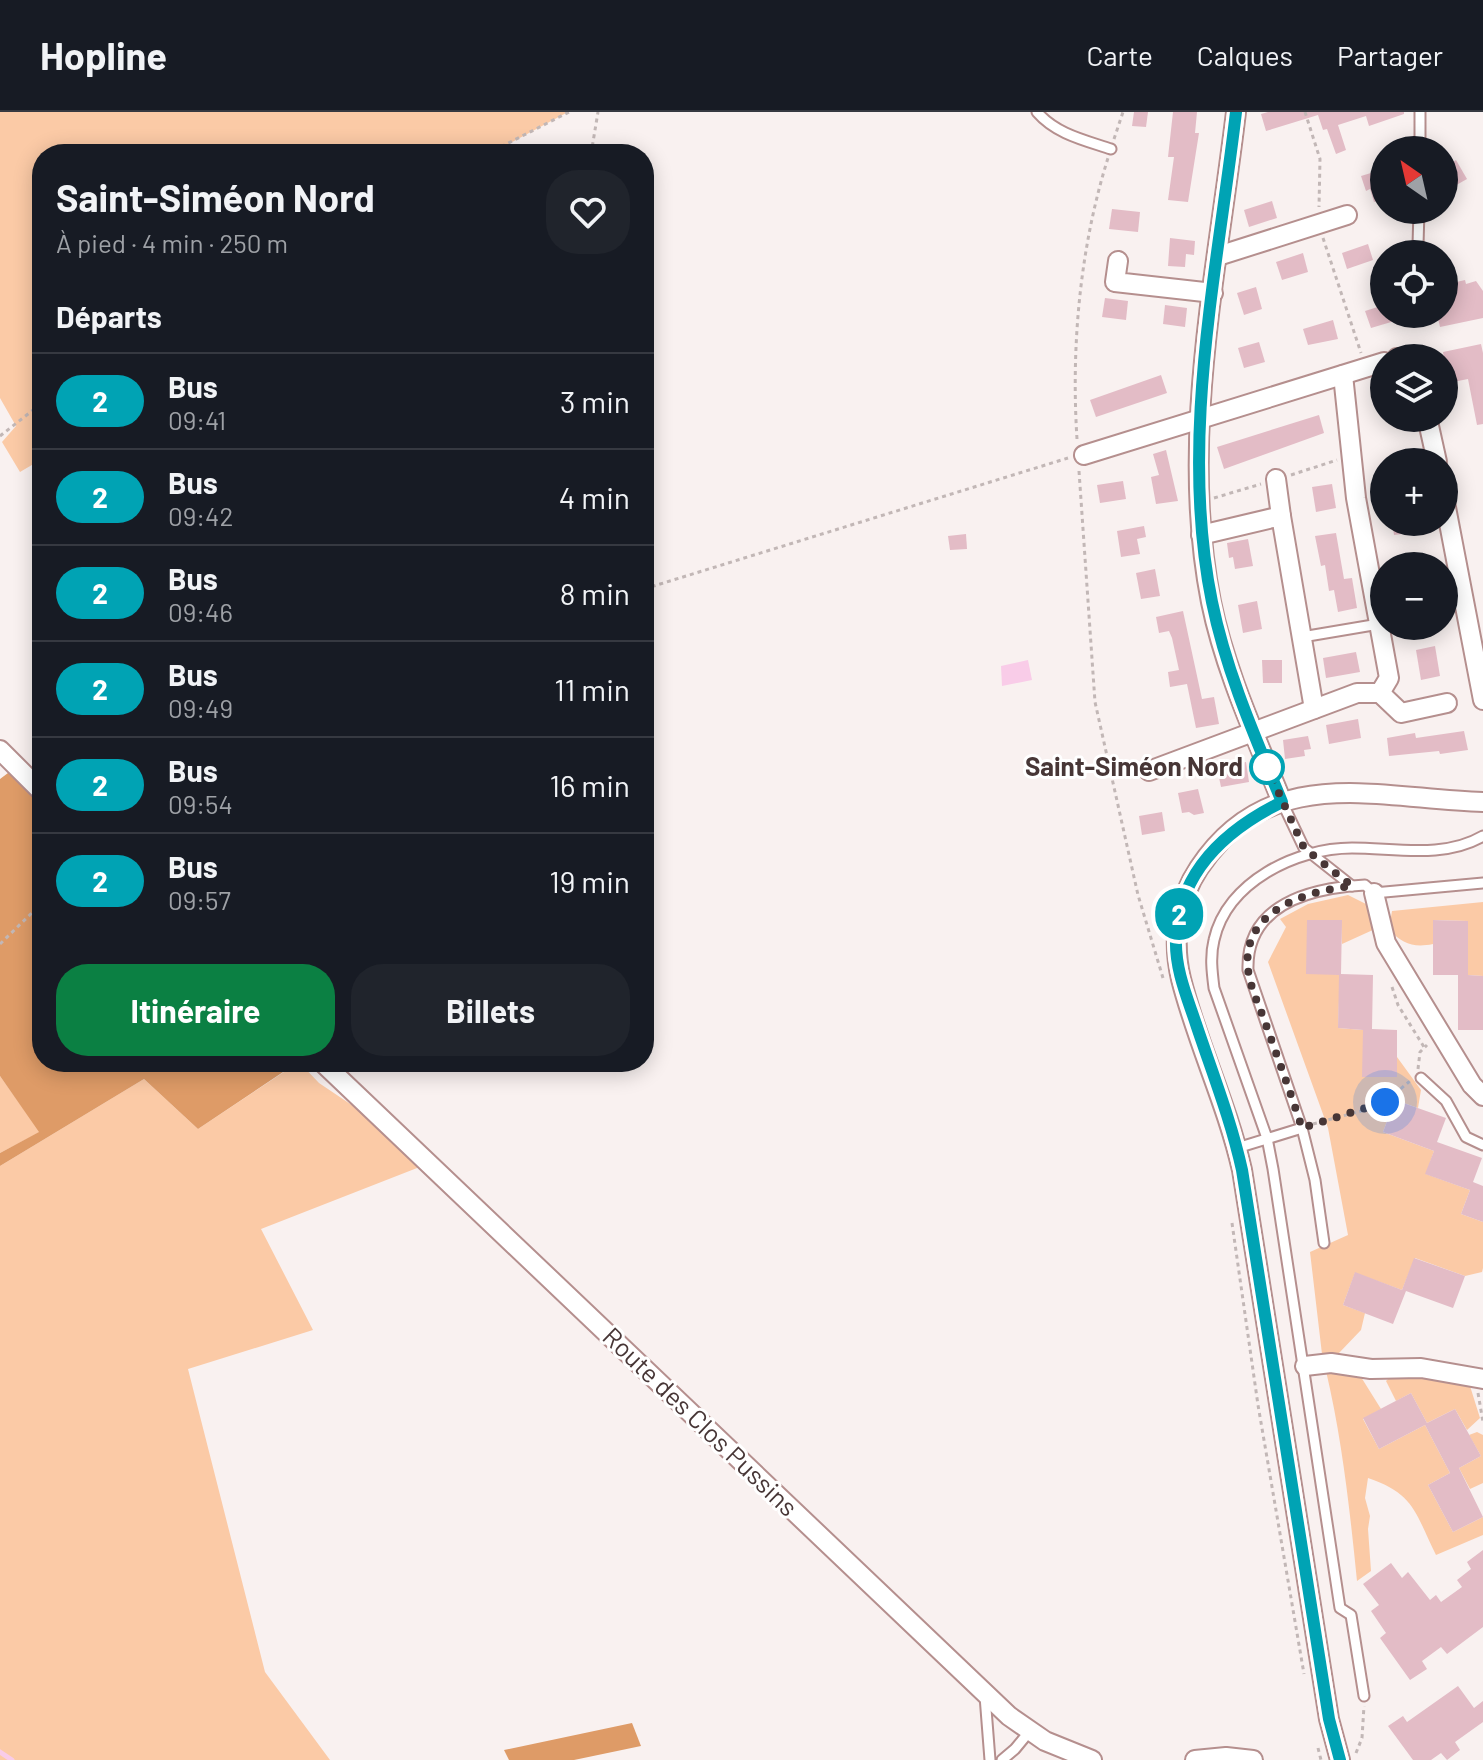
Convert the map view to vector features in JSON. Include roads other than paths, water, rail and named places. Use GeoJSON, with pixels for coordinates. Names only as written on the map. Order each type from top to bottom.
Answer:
{"type":"FeatureCollection","features":[{"type":"Feature","properties":{"kind":"street"},"geometry":{"type":"LineString","coordinates":[[1236,112],[1201,418],[1201,535],[1222,645],[1282,802]]}},
{"type":"Feature","properties":{"kind":"street"},"geometry":{"type":"LineString","coordinates":[[1218,256],[1347,215]]}},
{"type":"Feature","properties":{"kind":"street"},"geometry":{"type":"LineString","coordinates":[[1118,261],[1115,282],[1213,293]]}},
{"type":"Feature","properties":{"kind":"street"},"geometry":{"type":"LineString","coordinates":[[1078,456],[1370,367]]}},
{"type":"Feature","properties":{"kind":"street"},"geometry":{"type":"LineString","coordinates":[[1343,375],[1356,498],[1370,575]]}},
{"type":"Feature","properties":{"kind":"street"},"geometry":{"type":"LineString","coordinates":[[1276,479],[1314,709]]}},
{"type":"Feature","properties":{"kind":"street"},"geometry":{"type":"LineString","coordinates":[[1201,535],[1281,516]]}},
{"type":"Feature","properties":{"kind":"street"},"geometry":{"type":"LineString","coordinates":[[1451,536],[1483,700]]}},
{"type":"Feature","properties":{"kind":"street"},"geometry":{"type":"LineString","coordinates":[[1380,693],[1389,678],[1382,640]]}},
{"type":"Feature","properties":{"kind":"street"},"geometry":{"type":"LineString","coordinates":[[1149,771],[1357,693],[1380,693],[1401,713],[1447,703]]}},
{"type":"Feature","properties":{"kind":"street"},"geometry":{"type":"LineString","coordinates":[[0,750],[32,782]]}},
{"type":"Feature","properties":{"kind":"street"},"geometry":{"type":"LineString","coordinates":[[1340,1760],[1329,1719],[1237,1148],[1181,978],[1176,942],[1180,909],[1190,880],[1208,854],[1232,830],[1282,802],[1318,794],[1355,791],[1483,802]]}},
{"type":"Feature","properties":{"kind":"street"},"geometry":{"type":"LineString","coordinates":[[1374,893],[1386,943],[1472,1085],[1483,1096]]}},
{"type":"Feature","properties":{"kind":"street","name":"Route des Clos Pussins"},"geometry":{"type":"LineString","coordinates":[[332,1072],[985,1694],[1029,1732],[1067,1752],[1092,1760]]}},
{"type":"Feature","properties":{"kind":"street"},"geometry":{"type":"LineString","coordinates":[[1305,1366],[1331,1363],[1371,1369],[1421,1368],[1479,1378]]}},
{"type":"Feature","properties":{"kind":"street"},"geometry":{"type":"LineString","coordinates":[[1195,1760],[1226,1757],[1253,1760]]}},
{"type":"Feature","properties":{"kind":"lane"},"geometry":{"type":"LineString","coordinates":[[1037,112],[1046,123],[1058,130],[1111,149]]}},
{"type":"Feature","properties":{"kind":"lane"},"geometry":{"type":"LineString","coordinates":[[1420,112],[1420,136]]}},
{"type":"Feature","properties":{"kind":"lane"},"geometry":{"type":"LineString","coordinates":[[1302,637],[1370,626]]}},
{"type":"Feature","properties":{"kind":"lane"},"geometry":{"type":"LineString","coordinates":[[1282,802],[1304,848],[1352,886]]}},
{"type":"Feature","properties":{"kind":"lane"},"geometry":{"type":"LineString","coordinates":[[1364,1696],[1351,1615],[1340,1608],[1305,1366],[1267,1138],[1214,988],[1211,963],[1214,939],[1228,908],[1250,884],[1287,861],[1350,848],[1424,850],[1466,846],[1483,836]]}},
{"type":"Feature","properties":{"kind":"lane"},"geometry":{"type":"LineString","coordinates":[[1324,1243],[1315,1180],[1302,1128],[1252,984],[1248,953],[1260,925],[1271,913],[1308,893],[1365,885],[1374,893],[1483,883]]}},
{"type":"Feature","properties":{"kind":"lane"},"geometry":{"type":"LineString","coordinates":[[1421,1078],[1446,1101],[1466,1137],[1483,1145]]}},
{"type":"Feature","properties":{"kind":"lane"},"geometry":{"type":"LineString","coordinates":[[1237,1148],[1302,1128]]}},
{"type":"Feature","properties":{"kind":"lane"},"geometry":{"type":"LineString","coordinates":[[985,1694],[990,1760]]}},
{"type":"Feature","properties":{"kind":"lane"},"geometry":{"type":"LineString","coordinates":[[1002,1760],[1029,1732]]}},
{"type":"Feature","properties":{"kind":"waterway"},"geometry":{"type":"LineString","coordinates":[[0,1752],[12,1760]]}},
{"type":"Feature","properties":{"kind":"place","name":"Saint-Siméon Nord"},"geometry":{"type":"Point","coordinates":[1267,767]}}]}
